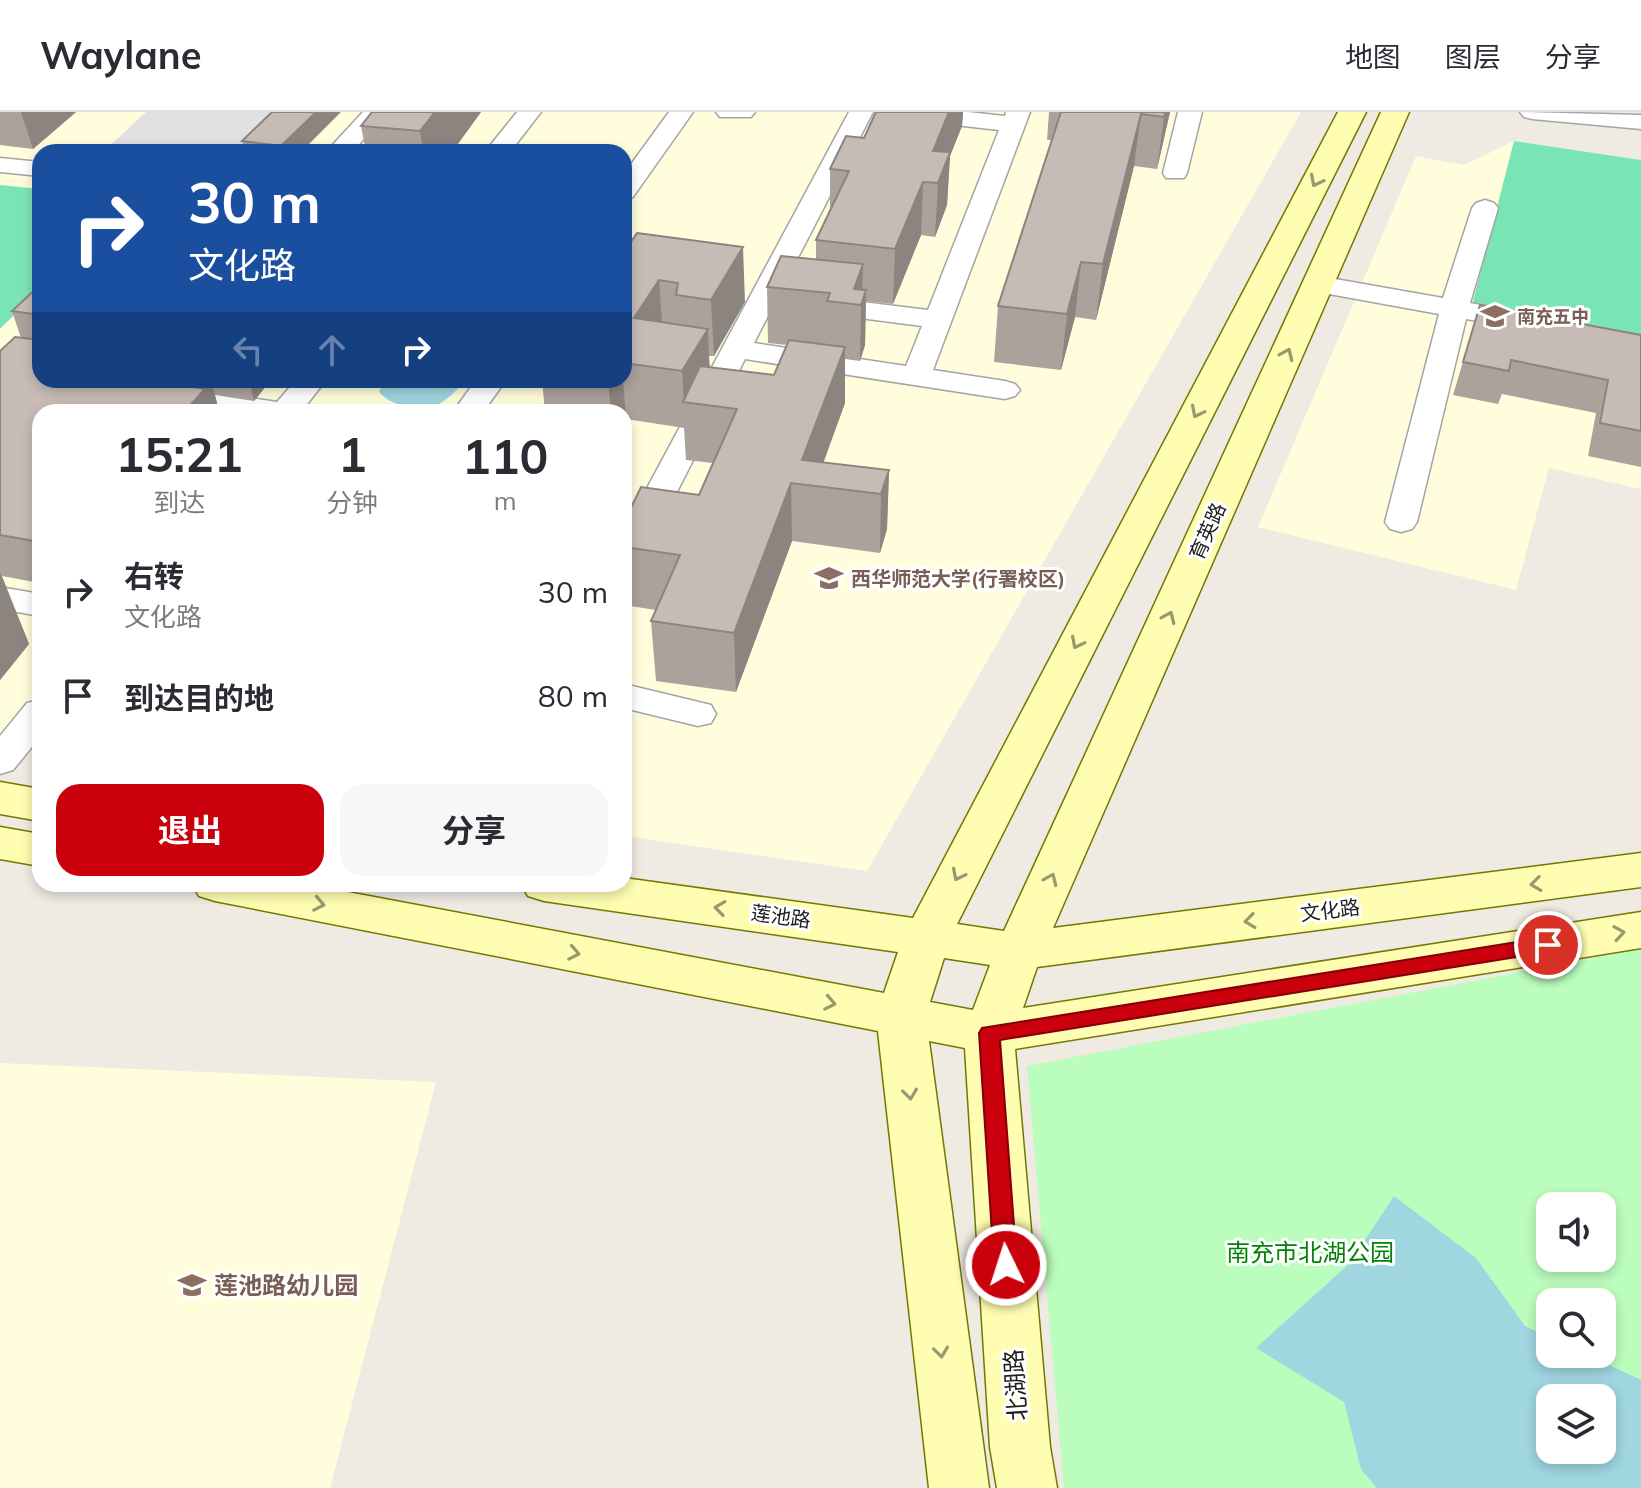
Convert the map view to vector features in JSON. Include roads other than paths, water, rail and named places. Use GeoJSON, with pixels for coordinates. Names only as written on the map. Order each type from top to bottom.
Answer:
{"type":"FeatureCollection","features":[{"type":"Feature","properties":{"kind":"main road"},"geometry":{"type":"LineString","coordinates":[[959,1488],[901,1016],[927,936],[1352,112]]}},
{"type":"Feature","properties":{"kind":"main road","name":"育英路"},"geometry":{"type":"LineString","coordinates":[[1019,951],[1395,112]]}},
{"type":"Feature","properties":{"kind":"main road"},"geometry":{"type":"LineString","coordinates":[[0,798],[32,804]]}},
{"type":"Feature","properties":{"kind":"main road"},"geometry":{"type":"LineString","coordinates":[[0,843],[32,849]]}},
{"type":"Feature","properties":{"kind":"main road","name":"文化路"},"geometry":{"type":"LineString","coordinates":[[1019,951],[1641,870]]}},
{"type":"Feature","properties":{"kind":"main road"},"geometry":{"type":"LineString","coordinates":[[257,892],[989,1033],[1641,930]]}},
{"type":"Feature","properties":{"kind":"main road","name":"莲池路"},"geometry":{"type":"LineString","coordinates":[[603,892],[1019,951]]}},
{"type":"Feature","properties":{"kind":"main road","name":"北湖路"},"geometry":{"type":"LineString","coordinates":[[1019,951],[989,1033],[1020,1447],[1027,1488]]}},
{"type":"Feature","properties":{"kind":"street"},"geometry":{"type":"LineString","coordinates":[[346,144],[376,112]]}},
{"type":"Feature","properties":{"kind":"street"},"geometry":{"type":"LineString","coordinates":[[503,144],[529,112]]}},
{"type":"Feature","properties":{"kind":"street"},"geometry":{"type":"LineString","coordinates":[[632,181],[681,112]]}},
{"type":"Feature","properties":{"kind":"street"},"geometry":{"type":"LineString","coordinates":[[728,112],[743,112]]}},
{"type":"Feature","properties":{"kind":"street"},"geometry":{"type":"LineString","coordinates":[[636,513],[736,349],[861,112]]}},
{"type":"Feature","properties":{"kind":"street"},"geometry":{"type":"LineString","coordinates":[[902,112],[1015,118],[917,375]]}},
{"type":"Feature","properties":{"kind":"street"},"geometry":{"type":"LineString","coordinates":[[1175,173],[1190,112]]}},
{"type":"Feature","properties":{"kind":"street"},"geometry":{"type":"LineString","coordinates":[[1532,112],[1641,122]]}},
{"type":"Feature","properties":{"kind":"street"},"geometry":{"type":"LineString","coordinates":[[0,165],[32,168]]}},
{"type":"Feature","properties":{"kind":"street"},"geometry":{"type":"LineString","coordinates":[[1401,522],[1454,309],[1485,208]]}},
{"type":"Feature","properties":{"kind":"street"},"geometry":{"type":"LineString","coordinates":[[1318,284],[1548,326]]}},
{"type":"Feature","properties":{"kind":"street"},"geometry":{"type":"LineString","coordinates":[[763,298],[939,320]]}},
{"type":"Feature","properties":{"kind":"street"},"geometry":{"type":"LineString","coordinates":[[736,349],[1005,390]]}},
{"type":"Feature","properties":{"kind":"street"},"geometry":{"type":"LineString","coordinates":[[146,388],[237,404]]}},
{"type":"Feature","properties":{"kind":"street"},"geometry":{"type":"LineString","coordinates":[[290,404],[304,388]]}},
{"type":"Feature","properties":{"kind":"street"},"geometry":{"type":"LineString","coordinates":[[0,598],[32,604]]}},
{"type":"Feature","properties":{"kind":"street"},"geometry":{"type":"LineString","coordinates":[[632,698],[698,714]]}},
{"type":"Feature","properties":{"kind":"street"},"geometry":{"type":"LineString","coordinates":[[0,761],[32,722]]}},
{"type":"Feature","properties":{"kind":"water"},"geometry":{"type":"Polygon","coordinates":[[[381,388],[459,388],[438,404],[397,404],[379,391],[381,388]]]}},
{"type":"Feature","properties":{"kind":"water"},"geometry":{"type":"Polygon","coordinates":[[[1394,1196],[1476,1258],[1525,1326],[1536,1331],[1536,1368],[1615,1368],[1641,1380],[1641,1488],[1377,1488],[1361,1469],[1344,1402],[1256,1348],[1350,1263],[1394,1196]]]}},
{"type":"Feature","properties":{"kind":"place","name":"南充五中"},"geometry":{"type":"Point","coordinates":[1495,316]}},
{"type":"Feature","properties":{"kind":"place","name":"西华师范大学(行署校区)"},"geometry":{"type":"Point","coordinates":[829,578]}},
{"type":"Feature","properties":{"kind":"place","name":"莲池路幼儿园"},"geometry":{"type":"Point","coordinates":[192,1285]}},
{"type":"Feature","properties":{"kind":"park label","name":"南充市北湖公园"},"geometry":{"type":"Point","coordinates":[1310,1252]}}]}
